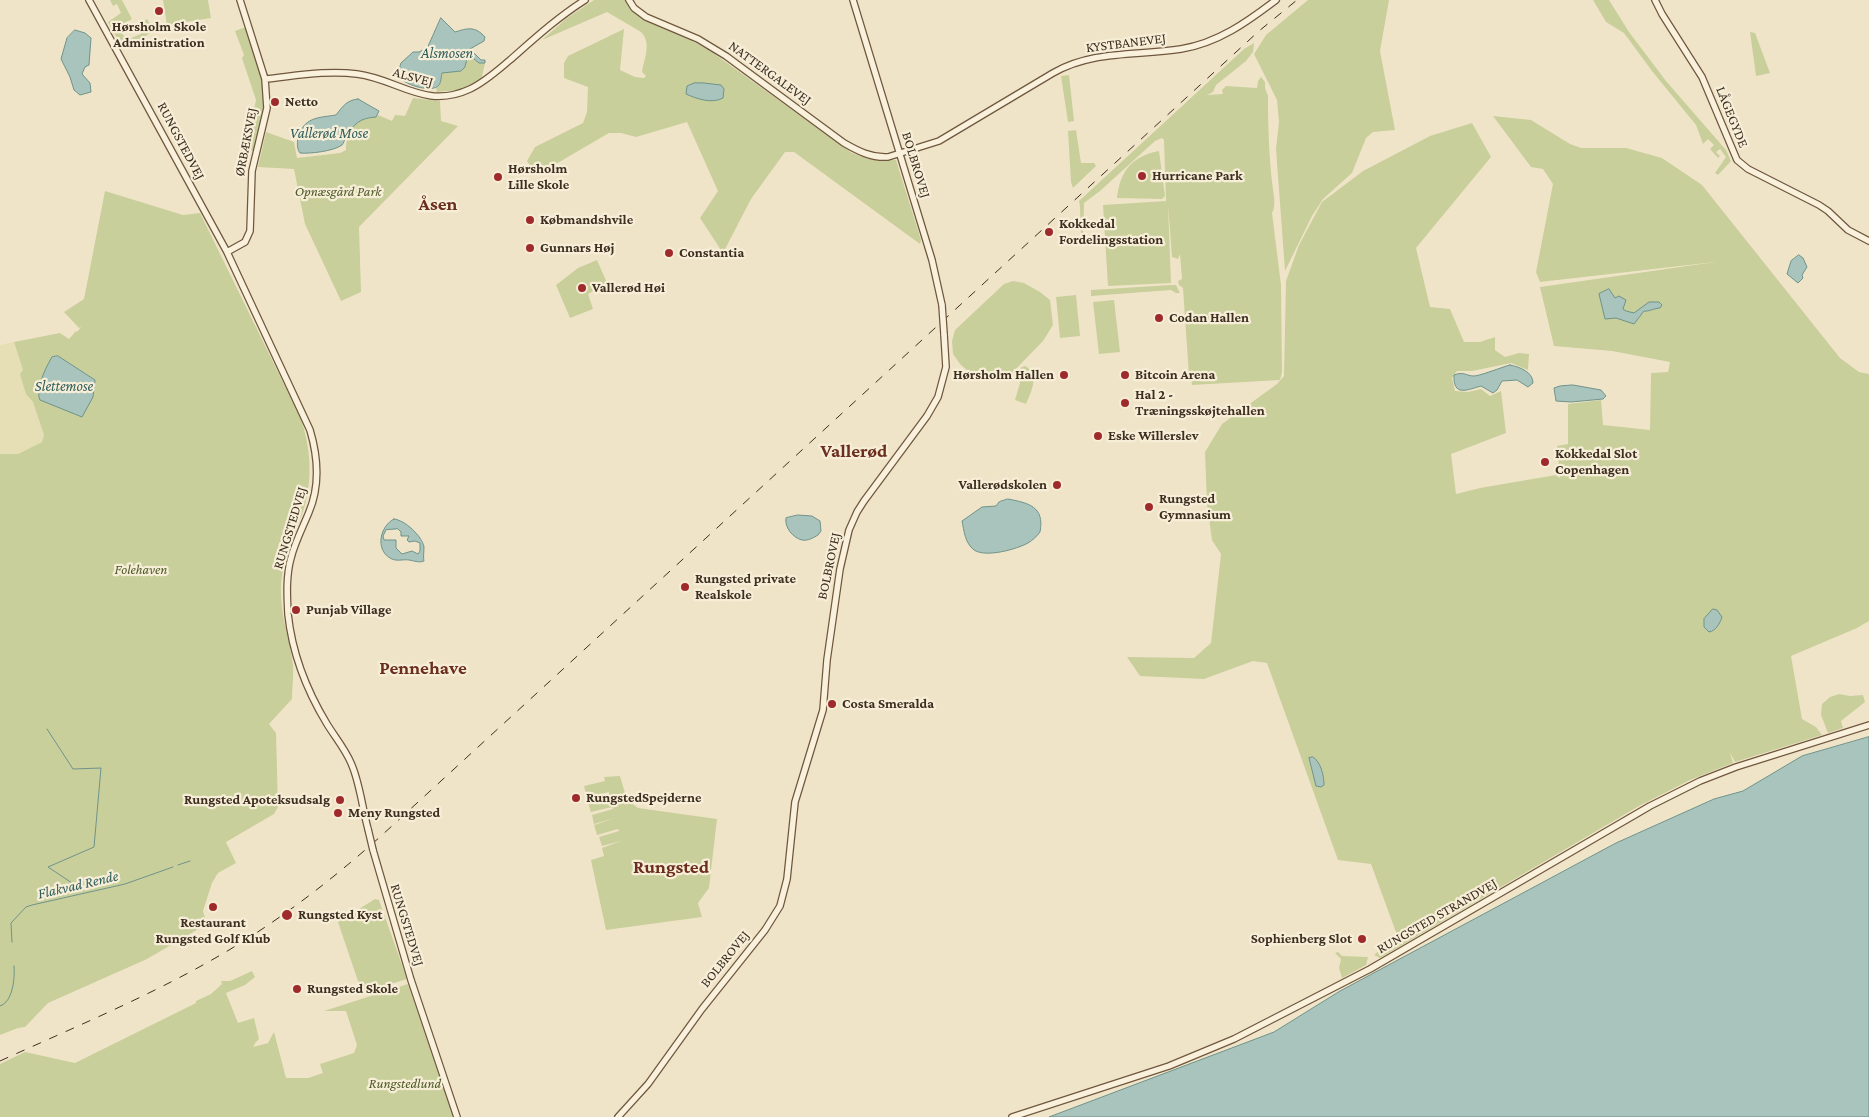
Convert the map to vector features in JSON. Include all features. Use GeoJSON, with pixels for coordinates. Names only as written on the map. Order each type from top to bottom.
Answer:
{"type":"FeatureCollection","features":[{"type":"Feature","properties":{"kind":"street","name":"RUNGSTEDVEJ"},"geometry":{"type":"LineString","coordinates":[[89,0],[228,252],[304,414],[314,441],[317,467],[315,491],[310,511],[291,557],[287,581],[289,617],[294,646],[309,688],[324,719],[352,764],[372,850],[413,987],[457,1117]]}},
{"type":"Feature","properties":{"kind":"street","name":"ØRBÆKSVEJ"},"geometry":{"type":"LineString","coordinates":[[228,252],[245,242],[250,231],[252,171],[267,108],[265,79],[240,0]]}},
{"type":"Feature","properties":{"kind":"street","name":"ALSVEJ"},"geometry":{"type":"LineString","coordinates":[[265,79],[346,73],[365,75],[416,94],[430,96],[455,94],[470,89],[487,79],[566,13],[585,0]]}},
{"type":"Feature","properties":{"kind":"street","name":"NATTERGALEVEJ"},"geometry":{"type":"LineString","coordinates":[[629,0],[634,8],[646,17],[698,39],[726,56],[848,145],[876,157],[888,157],[899,154]]}},
{"type":"Feature","properties":{"kind":"street","name":"BOLBROVEJ"},"geometry":{"type":"LineString","coordinates":[[618,1117],[648,1084],[702,1009],[765,930],[780,906],[787,879],[795,802],[823,710],[835,598],[850,530],[857,512],[864,501],[933,406],[945,375],[942,305],[932,260],[853,0]]}},
{"type":"Feature","properties":{"kind":"street","name":"KYSTBANEVEJ"},"geometry":{"type":"LineString","coordinates":[[899,154],[940,141],[1058,70],[1072,64],[1100,56],[1166,51],[1198,45],[1243,24],[1276,0]]}},
{"type":"Feature","properties":{"kind":"street","name":"LÅGEGYDE"},"geometry":{"type":"LineString","coordinates":[[1656,0],[1662,14],[1699,70],[1737,160],[1748,169],[1819,205],[1848,230],[1869,241]]}},
{"type":"Feature","properties":{"kind":"street","name":"RUNGSTED STRANDVEJ"},"geometry":{"type":"LineString","coordinates":[[1012,1117],[1169,1066],[1225,1044],[1370,969],[1650,806],[1683,789],[1736,767],[1869,725]]}},
{"type":"Feature","properties":{"kind":"shaded area"},"geometry":{"type":"Polygon","coordinates":[[[14,342],[23,370],[26,393],[33,402],[44,435],[42,442],[18,454],[0,454],[0,345],[14,342]]]}},
{"type":"Feature","properties":{"kind":"green space"},"geometry":{"type":"Polygon","coordinates":[[[110,0],[122,0],[132,19],[119,26],[126,40],[141,34],[138,25],[147,19],[153,29],[146,36],[123,49],[108,22],[121,13],[117,4],[113,6],[110,0]]]}},
{"type":"Feature","properties":{"kind":"green space"},"geometry":{"type":"Polygon","coordinates":[[[163,0],[208,0],[211,18],[167,25],[163,0]]]}},
{"type":"Feature","properties":{"kind":"green space"},"geometry":{"type":"Polygon","coordinates":[[[594,0],[625,0],[644,19],[709,50],[852,153],[868,159],[896,160],[921,240],[920,244],[794,152],[785,152],[751,199],[723,253],[700,218],[718,191],[687,122],[636,137],[621,133],[609,133],[537,175],[527,161],[535,147],[583,123],[587,112],[588,87],[564,78],[564,63],[568,56],[624,29],[620,70],[635,77],[644,78],[646,76],[642,72],[647,46],[644,36],[641,32],[607,12],[542,40],[567,18],[594,0]]]}},
{"type":"Feature","properties":{"kind":"green space"},"geometry":{"type":"Polygon","coordinates":[[[1308,0],[1389,0],[1380,51],[1395,130],[1373,132],[1366,138],[1352,173],[1323,199],[1312,216],[1285,271],[1276,149],[1279,122],[1277,100],[1254,54],[1266,35],[1308,0]]]}},
{"type":"Feature","properties":{"kind":"green space"},"geometry":{"type":"Polygon","coordinates":[[[1593,0],[1609,0],[1629,32],[1666,81],[1726,150],[1731,161],[1718,175],[1715,173],[1726,157],[1720,149],[1716,152],[1720,156],[1718,158],[1710,149],[1714,145],[1708,139],[1703,144],[1696,125],[1624,33],[1606,22],[1593,0]]]}},
{"type":"Feature","properties":{"kind":"green space"},"geometry":{"type":"Polygon","coordinates":[[[246,27],[260,69],[264,94],[262,115],[253,151],[246,148],[256,100],[242,58],[244,55],[235,31],[246,27]]]}},
{"type":"Feature","properties":{"kind":"green space"},"geometry":{"type":"Polygon","coordinates":[[[1750,32],[1755,33],[1770,73],[1756,76],[1750,32]]]}},
{"type":"Feature","properties":{"kind":"green space"},"geometry":{"type":"Polygon","coordinates":[[[1254,43],[1253,52],[1246,61],[1216,85],[1213,92],[1207,95],[1223,94],[1222,90],[1226,86],[1257,88],[1261,77],[1265,82],[1268,96],[1274,202],[1272,213],[1281,285],[1282,372],[1280,380],[1192,385],[1191,376],[1189,376],[1183,288],[1179,285],[1178,281],[1182,279],[1180,254],[1178,259],[1172,257],[1168,204],[1171,283],[1108,286],[1103,205],[1166,201],[1164,140],[1162,138],[1155,141],[1084,203],[1083,239],[1079,201],[1244,49],[1254,43]]]}},
{"type":"Feature","properties":{"kind":"green space"},"geometry":{"type":"Polygon","coordinates":[[[468,54],[479,63],[485,63],[481,81],[459,90],[437,92],[436,88],[440,85],[442,73],[465,67],[468,54]]]}},
{"type":"Feature","properties":{"kind":"green space"},"geometry":{"type":"Polygon","coordinates":[[[1069,75],[1074,121],[1068,122],[1061,76],[1069,75]]]}},
{"type":"Feature","properties":{"kind":"green space","name":"Opnæsgård Park"},"geometry":{"type":"Polygon","coordinates":[[[413,98],[440,101],[441,121],[458,126],[359,227],[361,292],[341,301],[305,224],[294,169],[258,167],[266,132],[294,142],[297,158],[340,153],[346,150],[350,131],[357,123],[378,115],[392,121],[395,115],[405,116],[413,98]]]}},
{"type":"Feature","properties":{"kind":"green space"},"geometry":{"type":"Polygon","coordinates":[[[1493,116],[1531,120],[1570,144],[1581,148],[1626,148],[1662,158],[1702,185],[1840,358],[1859,372],[1869,374],[1869,621],[1791,656],[1802,719],[1816,727],[1822,735],[1735,762],[1730,753],[1733,763],[1690,780],[1639,806],[1380,958],[1374,955],[1397,935],[1371,864],[1338,860],[1267,663],[1253,661],[1204,679],[1140,676],[1127,657],[1194,658],[1211,643],[1221,554],[1212,540],[1207,504],[1205,452],[1222,424],[1277,384],[1284,376],[1286,281],[1299,245],[1322,202],[1363,171],[1430,136],[1472,123],[1491,157],[1416,248],[1430,307],[1450,309],[1464,342],[1480,342],[1495,337],[1495,350],[1505,357],[1519,353],[1529,354],[1528,370],[1511,363],[1472,371],[1457,371],[1452,378],[1455,391],[1468,392],[1481,389],[1490,396],[1501,391],[1506,433],[1451,454],[1456,494],[1556,475],[1560,478],[1557,446],[1568,444],[1568,404],[1601,400],[1603,425],[1650,430],[1651,373],[1668,372],[1670,362],[1612,351],[1554,346],[1540,287],[1715,262],[1540,282],[1536,272],[1553,184],[1543,169],[1531,167],[1493,116]]]}},
{"type":"Feature","properties":{"kind":"green space"},"geometry":{"type":"Polygon","coordinates":[[[1076,130],[1081,163],[1094,163],[1096,166],[1073,188],[1068,131],[1076,130]]]}},
{"type":"Feature","properties":{"kind":"green space","name":"Hurricane Park"},"geometry":{"type":"Polygon","coordinates":[[[1159,151],[1165,196],[1162,199],[1117,198],[1121,180],[1129,166],[1141,157],[1159,151]]]}},
{"type":"Feature","properties":{"kind":"green space","name":"Folehaven"},"geometry":{"type":"Polygon","coordinates":[[[105,191],[183,215],[200,213],[301,419],[307,440],[310,472],[305,505],[289,548],[281,582],[282,611],[293,665],[292,699],[269,724],[276,733],[278,807],[274,814],[226,842],[236,863],[218,873],[212,883],[203,911],[207,924],[147,959],[48,1003],[25,1027],[0,1035],[0,454],[18,454],[42,442],[44,435],[33,402],[26,394],[20,374],[23,370],[14,342],[60,333],[69,339],[81,327],[79,328],[64,312],[84,299],[105,191]],[[58,356],[52,357],[38,389],[65,409],[82,417],[95,380],[58,356]]]}},
{"type":"Feature","properties":{"kind":"green space"},"geometry":{"type":"Polygon","coordinates":[[[597,260],[607,283],[588,294],[593,309],[570,318],[556,285],[578,268],[597,260]]]}},
{"type":"Feature","properties":{"kind":"green space"},"geometry":{"type":"Polygon","coordinates":[[[1013,281],[1024,283],[1050,300],[1053,325],[1043,341],[1011,374],[987,380],[969,372],[960,364],[953,354],[952,341],[955,330],[1004,284],[1013,281]]]}},
{"type":"Feature","properties":{"kind":"green space"},"geometry":{"type":"Polygon","coordinates":[[[1176,285],[1180,293],[1171,290],[1091,296],[1091,290],[1176,285]]]}},
{"type":"Feature","properties":{"kind":"green space"},"geometry":{"type":"Polygon","coordinates":[[[1076,295],[1080,336],[1060,338],[1056,297],[1076,295]]]}},
{"type":"Feature","properties":{"kind":"green space"},"geometry":{"type":"Polygon","coordinates":[[[1114,300],[1120,352],[1099,354],[1093,302],[1114,300]]]}},
{"type":"Feature","properties":{"kind":"green space"},"geometry":{"type":"Polygon","coordinates":[[[1025,366],[1030,369],[1033,378],[1032,388],[1026,404],[1015,400],[1020,383],[1018,373],[1021,370],[1020,368],[1025,366]]]}},
{"type":"Feature","properties":{"kind":"green space"},"geometry":{"type":"Polygon","coordinates":[[[1839,694],[1850,696],[1863,695],[1865,702],[1841,721],[1843,728],[1828,733],[1821,715],[1822,704],[1830,697],[1839,694]]]}},
{"type":"Feature","properties":{"kind":"green space"},"geometry":{"type":"Polygon","coordinates":[[[620,776],[627,800],[638,808],[717,819],[709,888],[698,903],[702,917],[606,930],[591,860],[604,856],[602,848],[621,841],[602,846],[599,837],[619,831],[618,829],[597,835],[594,825],[615,818],[594,824],[592,815],[613,809],[612,807],[591,812],[588,803],[609,797],[609,792],[587,797],[584,786],[605,781],[604,777],[620,776]]]}},
{"type":"Feature","properties":{"kind":"green space"},"geometry":{"type":"Polygon","coordinates":[[[375,899],[379,900],[407,979],[362,993],[338,922],[375,899]]]}},
{"type":"Feature","properties":{"kind":"green space"},"geometry":{"type":"Polygon","coordinates":[[[1338,952],[1342,956],[1368,957],[1366,965],[1342,978],[1339,968],[1341,959],[1335,953],[1338,952]]]}},
{"type":"Feature","properties":{"kind":"green space","name":"Rungstedlund"},"geometry":{"type":"Polygon","coordinates":[[[252,971],[255,977],[245,985],[226,993],[238,1023],[254,1018],[259,1039],[253,1047],[268,1043],[274,1032],[286,1078],[308,1078],[323,1073],[320,1064],[354,1053],[357,1045],[346,1011],[324,1011],[408,984],[453,1117],[0,1117],[0,1064],[25,1052],[75,1063],[196,1003],[196,1001],[211,994],[222,984],[221,981],[230,981],[252,971]]]}},
{"type":"Feature","properties":{"kind":"water","name":"Alsmosen"},"geometry":{"type":"Polygon","coordinates":[[[441,18],[455,32],[471,29],[478,31],[485,37],[484,41],[470,49],[481,60],[485,60],[485,63],[479,63],[468,54],[465,67],[461,71],[442,73],[440,84],[436,88],[417,87],[405,82],[399,75],[401,63],[413,52],[419,52],[427,48],[441,18]]]}},
{"type":"Feature","properties":{"kind":"water"},"geometry":{"type":"Polygon","coordinates":[[[75,30],[85,33],[91,38],[89,65],[85,67],[82,74],[90,83],[91,92],[80,95],[74,90],[61,59],[67,38],[75,30]]]}},
{"type":"Feature","properties":{"kind":"water"},"geometry":{"type":"Polygon","coordinates":[[[694,83],[721,85],[724,89],[723,98],[709,101],[686,94],[687,86],[694,83]]]}},
{"type":"Feature","properties":{"kind":"water","name":"Vallerød Mose"},"geometry":{"type":"Polygon","coordinates":[[[358,99],[379,111],[376,117],[361,120],[352,129],[342,145],[338,147],[322,152],[300,153],[298,150],[298,138],[308,122],[317,118],[336,115],[348,102],[358,99]]]}},
{"type":"Feature","properties":{"kind":"water"},"geometry":{"type":"Polygon","coordinates":[[[1799,255],[1803,258],[1807,267],[1802,275],[1803,278],[1798,283],[1787,274],[1791,261],[1799,255]]]}},
{"type":"Feature","properties":{"kind":"water"},"geometry":{"type":"Polygon","coordinates":[[[1609,289],[1615,298],[1619,296],[1626,300],[1623,309],[1626,311],[1634,313],[1649,302],[1659,302],[1662,305],[1660,308],[1644,311],[1634,324],[1616,318],[1605,319],[1599,294],[1609,289]]]}},
{"type":"Feature","properties":{"kind":"water","name":"Slettemose"},"geometry":{"type":"Polygon","coordinates":[[[58,356],[95,380],[93,397],[82,417],[40,400],[39,390],[44,372],[52,357],[58,356]]]}},
{"type":"Feature","properties":{"kind":"water"},"geometry":{"type":"Polygon","coordinates":[[[1510,365],[1528,373],[1533,383],[1528,387],[1517,380],[1502,381],[1493,393],[1481,386],[1466,390],[1458,389],[1454,382],[1454,375],[1460,373],[1477,376],[1510,365]]]}},
{"type":"Feature","properties":{"kind":"water"},"geometry":{"type":"Polygon","coordinates":[[[1573,385],[1601,390],[1606,396],[1603,399],[1571,402],[1556,401],[1554,388],[1573,385]]]}},
{"type":"Feature","properties":{"kind":"water"},"geometry":{"type":"Polygon","coordinates":[[[1008,499],[1028,504],[1037,511],[1041,523],[1040,532],[1028,543],[1017,548],[993,553],[974,550],[964,533],[962,521],[982,507],[996,506],[999,502],[1008,499]]]}},
{"type":"Feature","properties":{"kind":"water"},"geometry":{"type":"Polygon","coordinates":[[[798,515],[812,516],[820,521],[821,531],[818,535],[804,540],[792,535],[786,525],[786,518],[798,515]]]}},
{"type":"Feature","properties":{"kind":"water"},"geometry":{"type":"Polygon","coordinates":[[[394,519],[403,522],[417,534],[423,543],[424,561],[395,560],[385,554],[382,549],[381,538],[389,522],[394,519]],[[398,529],[386,530],[383,536],[384,540],[396,540],[396,548],[402,554],[412,551],[418,554],[420,543],[415,541],[409,542],[407,540],[409,536],[401,536],[401,532],[398,529]]]}},
{"type":"Feature","properties":{"kind":"water"},"geometry":{"type":"Polygon","coordinates":[[[1713,609],[1717,610],[1722,617],[1716,628],[1709,632],[1704,627],[1704,619],[1713,609]]]}},
{"type":"Feature","properties":{"kind":"water"},"geometry":{"type":"Polygon","coordinates":[[[1869,737],[1869,1117],[1049,1117],[1274,1032],[1340,991],[1616,843],[1714,799],[1743,791],[1802,756],[1869,737]]]}},
{"type":"Feature","properties":{"kind":"water"},"geometry":{"type":"Polygon","coordinates":[[[1313,757],[1318,762],[1323,774],[1324,785],[1321,787],[1316,786],[1309,758],[1313,757]]]}},
{"type":"Feature","properties":{"kind":"waterway"},"geometry":{"type":"LineString","coordinates":[[47,729],[73,769],[101,768],[94,847],[48,867],[72,883],[73,891]]}},
{"type":"Feature","properties":{"kind":"waterway","name":"Flakvad Rende"},"geometry":{"type":"LineString","coordinates":[[178,865],[190,861]]}},
{"type":"Feature","properties":{"kind":"waterway","name":"Flakvad Rende"},"geometry":{"type":"LineString","coordinates":[[12,942],[11,923],[26,907],[125,884],[173,867]]}},
{"type":"Feature","properties":{"kind":"waterway","name":"Flakvad Rende"},"geometry":{"type":"LineString","coordinates":[[0,1006],[8,1000],[10,995],[14,977],[14,966]]}},
{"type":"Feature","properties":{"kind":"railway"},"geometry":{"type":"LineString","coordinates":[[0,1061],[174,981],[202,966],[269,924],[345,867],[1259,31],[1297,0]]}},
{"type":"Feature","properties":{"kind":"place","name":"Hørsholm Skole Administration"},"geometry":{"type":"Point","coordinates":[159,11]}},
{"type":"Feature","properties":{"kind":"place","name":"Netto"},"geometry":{"type":"Point","coordinates":[275,102]}},
{"type":"Feature","properties":{"kind":"place","name":"Hurricane Park"},"geometry":{"type":"Point","coordinates":[1142,176]}},
{"type":"Feature","properties":{"kind":"place","name":"Hørsholm Lille Skole"},"geometry":{"type":"Point","coordinates":[498,177]}},
{"type":"Feature","properties":{"kind":"place","name":"Købmandshvile"},"geometry":{"type":"Point","coordinates":[530,220]}},
{"type":"Feature","properties":{"kind":"place","name":"Kokkedal Fordelingsstation"},"geometry":{"type":"Point","coordinates":[1049,232]}},
{"type":"Feature","properties":{"kind":"place","name":"Gunnars Høj"},"geometry":{"type":"Point","coordinates":[530,248]}},
{"type":"Feature","properties":{"kind":"place","name":"Constantia"},"geometry":{"type":"Point","coordinates":[669,253]}},
{"type":"Feature","properties":{"kind":"place","name":"Vallerød Høi"},"geometry":{"type":"Point","coordinates":[582,288]}},
{"type":"Feature","properties":{"kind":"place","name":"Codan Hallen"},"geometry":{"type":"Point","coordinates":[1159,318]}},
{"type":"Feature","properties":{"kind":"place","name":"Hørsholm Hallen"},"geometry":{"type":"Point","coordinates":[1064,375]}},
{"type":"Feature","properties":{"kind":"place","name":"Bitcoin Arena"},"geometry":{"type":"Point","coordinates":[1125,375]}},
{"type":"Feature","properties":{"kind":"place","name":"Hal 2 - Træningsskøjtehallen"},"geometry":{"type":"Point","coordinates":[1125,403]}},
{"type":"Feature","properties":{"kind":"place","name":"Eske Willerslev"},"geometry":{"type":"Point","coordinates":[1098,436]}},
{"type":"Feature","properties":{"kind":"place","name":"Kokkedal Slot Copenhagen"},"geometry":{"type":"Point","coordinates":[1545,462]}},
{"type":"Feature","properties":{"kind":"place","name":"Vallerødskolen"},"geometry":{"type":"Point","coordinates":[1057,485]}},
{"type":"Feature","properties":{"kind":"place","name":"Rungsted Gymnasium"},"geometry":{"type":"Point","coordinates":[1149,507]}},
{"type":"Feature","properties":{"kind":"place","name":"Rungsted private Realskole"},"geometry":{"type":"Point","coordinates":[685,587]}},
{"type":"Feature","properties":{"kind":"place","name":"Punjab Village"},"geometry":{"type":"Point","coordinates":[296,610]}},
{"type":"Feature","properties":{"kind":"place","name":"Costa Smeralda"},"geometry":{"type":"Point","coordinates":[832,704]}},
{"type":"Feature","properties":{"kind":"place","name":"RungstedSpejderne"},"geometry":{"type":"Point","coordinates":[576,798]}},
{"type":"Feature","properties":{"kind":"place","name":"Rungsted Apoteksudsalg"},"geometry":{"type":"Point","coordinates":[340,800]}},
{"type":"Feature","properties":{"kind":"place","name":"Meny Rungsted"},"geometry":{"type":"Point","coordinates":[338,813]}},
{"type":"Feature","properties":{"kind":"place","name":"Restaurant Rungsted Golf Klub"},"geometry":{"type":"Point","coordinates":[213,907]}},
{"type":"Feature","properties":{"kind":"place","name":"Rungsted Kyst"},"geometry":{"type":"Point","coordinates":[287,915]}},
{"type":"Feature","properties":{"kind":"place","name":"Sophienberg Slot"},"geometry":{"type":"Point","coordinates":[1362,939]}},
{"type":"Feature","properties":{"kind":"place","name":"Rungsted Skole"},"geometry":{"type":"Point","coordinates":[297,989]}},
{"type":"Feature","properties":{"kind":"district","name":"Åsen"},"geometry":{"type":"Point","coordinates":[438,204]}},
{"type":"Feature","properties":{"kind":"district","name":"Vallerød"},"geometry":{"type":"Point","coordinates":[854,451]}},
{"type":"Feature","properties":{"kind":"district","name":"Pennehave"},"geometry":{"type":"Point","coordinates":[423,668]}},
{"type":"Feature","properties":{"kind":"district","name":"Rungsted"},"geometry":{"type":"Point","coordinates":[671,867]}}]}
